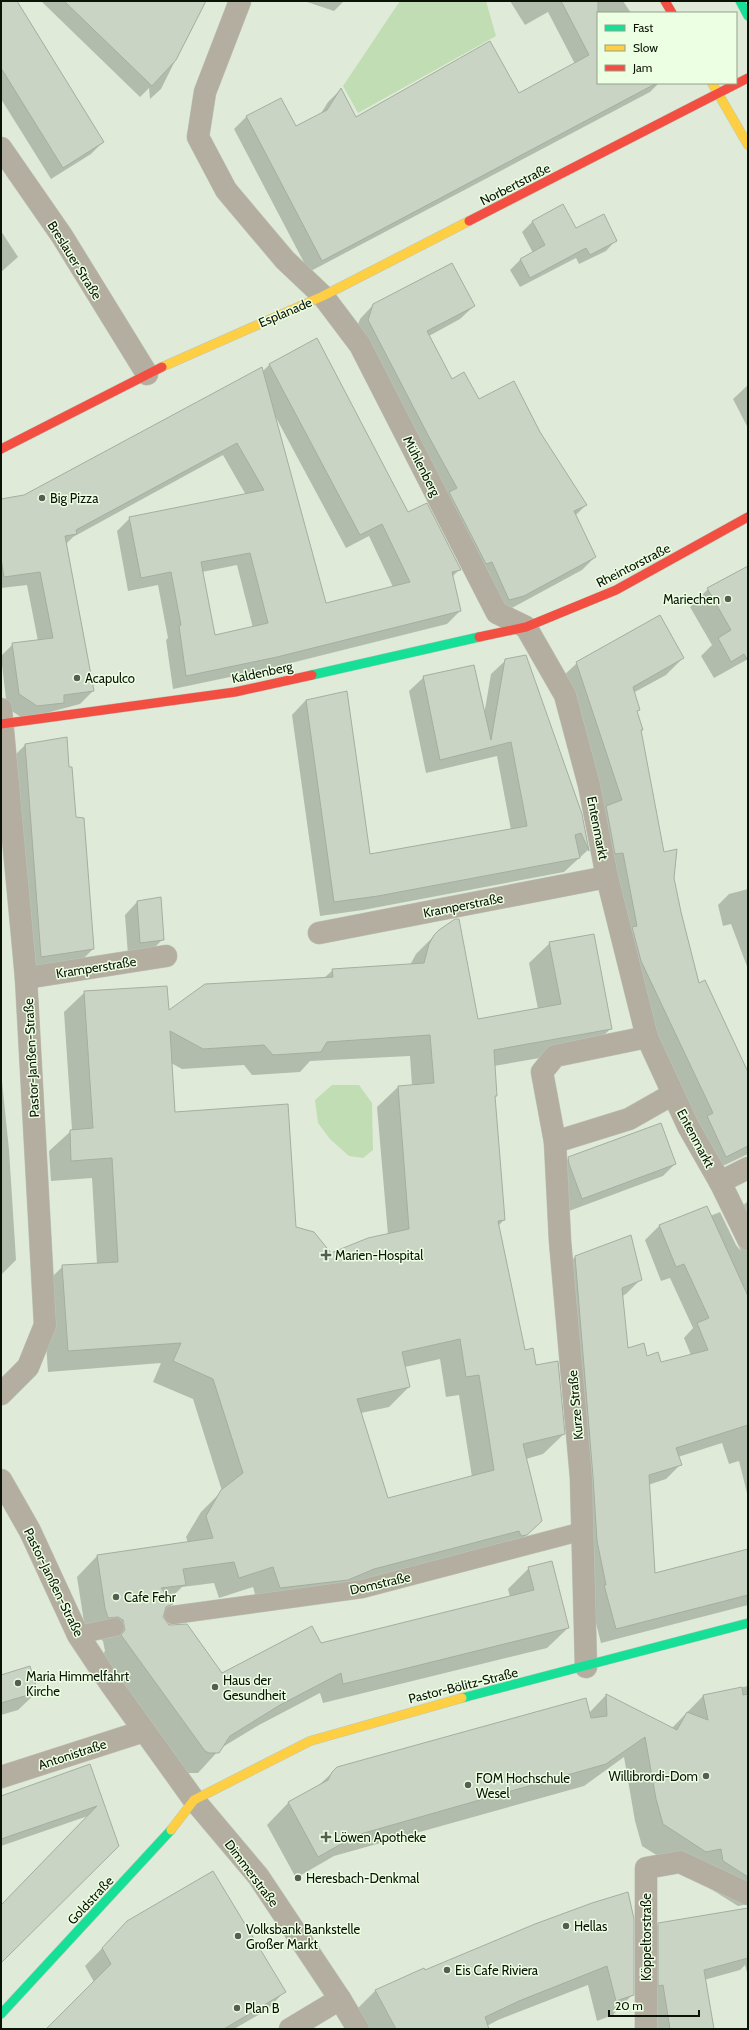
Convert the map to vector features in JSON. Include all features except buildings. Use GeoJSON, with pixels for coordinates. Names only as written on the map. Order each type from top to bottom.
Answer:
{"type":"FeatureCollection","features":[{"type":"Feature","properties":{"kind":"street","name":"Esplanade"},"geometry":{"type":"LineString","coordinates":[[1,449],[147,374],[323,296],[285,260],[226,190],[198,137],[205,92],[240,1]]}},
{"type":"Feature","properties":{"kind":"street"},"geometry":{"type":"LineString","coordinates":[[666,1],[672,12]]}},
{"type":"Feature","properties":{"kind":"street"},"geometry":{"type":"LineString","coordinates":[[740,1],[748,16]]}},
{"type":"Feature","properties":{"kind":"street","name":"Norbertstraße"},"geometry":{"type":"LineString","coordinates":[[737,84],[748,78]]}},
{"type":"Feature","properties":{"kind":"street"},"geometry":{"type":"LineString","coordinates":[[713,84],[748,145]]}},
{"type":"Feature","properties":{"kind":"street","name":"Norbertstraße"},"geometry":{"type":"LineString","coordinates":[[323,296],[737,84]]}},
{"type":"Feature","properties":{"kind":"street","name":"Breslauer Straße"},"geometry":{"type":"LineString","coordinates":[[1,148],[62,236],[147,374]]}},
{"type":"Feature","properties":{"kind":"street","name":"Mühlenberg"},"geometry":{"type":"LineString","coordinates":[[323,296],[360,345],[497,612],[526,627]]}},
{"type":"Feature","properties":{"kind":"street","name":"Rheintorstraße"},"geometry":{"type":"LineString","coordinates":[[526,627],[616,590],[748,517]]}},
{"type":"Feature","properties":{"kind":"street","name":"Kaldenberg"},"geometry":{"type":"LineString","coordinates":[[2,719],[235,692],[526,627]]}},
{"type":"Feature","properties":{"kind":"street","name":"Entenmarkt"},"geometry":{"type":"LineString","coordinates":[[526,627],[565,695],[589,785],[607,877],[647,1037],[688,1126],[720,1182],[748,1239]]}},
{"type":"Feature","properties":{"kind":"street","name":"Pastor-Janßen-Straße"},"geometry":{"type":"LineString","coordinates":[[1,1394],[28,1367],[33,1358],[45,1325],[26,978],[2,719]]}},
{"type":"Feature","properties":{"kind":"street","name":"Kramperstraße"},"geometry":{"type":"LineString","coordinates":[[319,933],[607,877]]}},
{"type":"Feature","properties":{"kind":"street","name":"Kramperstraße"},"geometry":{"type":"LineString","coordinates":[[26,978],[166,956]]}},
{"type":"Feature","properties":{"kind":"street"},"geometry":{"type":"LineString","coordinates":[[555,1142],[542,1072],[555,1056],[647,1037]]}},
{"type":"Feature","properties":{"kind":"street","name":"Entenmarkt"},"geometry":{"type":"LineString","coordinates":[[555,1142],[629,1119],[673,1094]]}},
{"type":"Feature","properties":{"kind":"street","name":"Kurze Straße"},"geometry":{"type":"LineString","coordinates":[[555,1142],[560,1241],[581,1478],[586,1667]]}},
{"type":"Feature","properties":{"kind":"street"},"geometry":{"type":"LineString","coordinates":[[720,1182],[748,1168]]}},
{"type":"Feature","properties":{"kind":"street","name":"Pastor-Janßen-Straße"},"geometry":{"type":"LineString","coordinates":[[1,1480],[30,1531],[78,1635],[144,1731],[194,1800]]}},
{"type":"Feature","properties":{"kind":"street","name":"Pastor-Bölitz-Straße"},"geometry":{"type":"LineString","coordinates":[[194,1800],[310,1741],[412,1711],[586,1667],[748,1623]]}},
{"type":"Feature","properties":{"kind":"street","name":"Antonistraße"},"geometry":{"type":"LineString","coordinates":[[1,1778],[144,1731]]}},
{"type":"Feature","properties":{"kind":"street","name":"Dimmerstraße"},"geometry":{"type":"LineString","coordinates":[[194,1800],[258,1876],[340,1999],[358,2029]]}},
{"type":"Feature","properties":{"kind":"street","name":"Goldstraße"},"geometry":{"type":"LineString","coordinates":[[1,2014],[166,1837],[194,1800]]}},
{"type":"Feature","properties":{"kind":"street","name":"Köppeltorstraße"},"geometry":{"type":"LineString","coordinates":[[646,2029],[646,1868],[680,1862],[748,1894]]}},
{"type":"Feature","properties":{"kind":"street"},"geometry":{"type":"LineString","coordinates":[[290,2029],[340,1999]]}},
{"type":"Feature","properties":{"kind":"lane","name":"Domstraße"},"geometry":{"type":"LineString","coordinates":[[173,1615],[362,1589],[583,1531]]}},
{"type":"Feature","properties":{"kind":"lane"},"geometry":{"type":"LineString","coordinates":[[78,1635],[115,1627]]}},
{"type":"Feature","properties":{"kind":"green space"},"geometry":{"type":"Polygon","coordinates":[[[400,1],[486,1],[496,36],[358,113],[343,86],[400,1]]]}},
{"type":"Feature","properties":{"kind":"green space"},"geometry":{"type":"Polygon","coordinates":[[[332,1085],[359,1085],[372,1103],[373,1150],[363,1158],[349,1156],[330,1139],[318,1123],[315,1100],[332,1085]]]}},
{"type":"Feature","properties":{"kind":"traffic: fast"},"geometry":{"type":"LineString","coordinates":[[740,1],[748,16]]}},
{"type":"Feature","properties":{"kind":"traffic: fast"},"geometry":{"type":"LineString","coordinates":[[312,675],[479,637]]}},
{"type":"Feature","properties":{"kind":"traffic: fast"},"geometry":{"type":"LineString","coordinates":[[462,1698],[748,1623]]}},
{"type":"Feature","properties":{"kind":"traffic: fast"},"geometry":{"type":"LineString","coordinates":[[1,2014],[171,1830]]}},
{"type":"Feature","properties":{"kind":"traffic: slow"},"geometry":{"type":"LineString","coordinates":[[713,84],[748,145]]}},
{"type":"Feature","properties":{"kind":"traffic: slow"},"geometry":{"type":"LineString","coordinates":[[162,367],[323,296],[469,221]]}},
{"type":"Feature","properties":{"kind":"traffic: slow"},"geometry":{"type":"LineString","coordinates":[[171,1830],[194,1800],[310,1741],[462,1698]]}},
{"type":"Feature","properties":{"kind":"traffic: jam"},"geometry":{"type":"LineString","coordinates":[[665,1],[671,12]]}},
{"type":"Feature","properties":{"kind":"traffic: jam"},"geometry":{"type":"LineString","coordinates":[[737,84],[748,78]]}},
{"type":"Feature","properties":{"kind":"traffic: jam"},"geometry":{"type":"LineString","coordinates":[[469,221],[736,84]]}},
{"type":"Feature","properties":{"kind":"traffic: jam"},"geometry":{"type":"LineString","coordinates":[[1,449],[162,367]]}},
{"type":"Feature","properties":{"kind":"traffic: jam"},"geometry":{"type":"LineString","coordinates":[[479,637],[526,627],[616,590],[748,517]]}},
{"type":"Feature","properties":{"kind":"traffic: jam"},"geometry":{"type":"LineString","coordinates":[[1,724],[235,692],[312,675]]}},
{"type":"Feature","properties":{"kind":"place","name":"Big Pizza"},"geometry":{"type":"Point","coordinates":[42,498]}},
{"type":"Feature","properties":{"kind":"place","name":"Mariechen"},"geometry":{"type":"Point","coordinates":[728,599]}},
{"type":"Feature","properties":{"kind":"place","name":"Acapulco"},"geometry":{"type":"Point","coordinates":[77,678]}},
{"type":"Feature","properties":{"kind":"place","name":"Marien-Hospital"},"geometry":{"type":"Point","coordinates":[326,1255]}},
{"type":"Feature","properties":{"kind":"place","name":"Cafe Fehr"},"geometry":{"type":"Point","coordinates":[116,1597]}},
{"type":"Feature","properties":{"kind":"place","name":"Maria Himmelfahrt Kirche"},"geometry":{"type":"Point","coordinates":[18,1683]}},
{"type":"Feature","properties":{"kind":"place","name":"Haus der Gesundheit"},"geometry":{"type":"Point","coordinates":[215,1687]}},
{"type":"Feature","properties":{"kind":"place","name":"Willibrordi-Dom"},"geometry":{"type":"Point","coordinates":[706,1776]}},
{"type":"Feature","properties":{"kind":"place","name":"FOM Hochschule Wesel"},"geometry":{"type":"Point","coordinates":[468,1785]}},
{"type":"Feature","properties":{"kind":"place","name":"Löwen Apotheke"},"geometry":{"type":"Point","coordinates":[326,1837]}},
{"type":"Feature","properties":{"kind":"place","name":"Heresbach-Denkmal"},"geometry":{"type":"Point","coordinates":[298,1878]}},
{"type":"Feature","properties":{"kind":"place","name":"Hellas"},"geometry":{"type":"Point","coordinates":[566,1926]}},
{"type":"Feature","properties":{"kind":"place","name":"Volksbank Bankstelle Großer Markt"},"geometry":{"type":"Point","coordinates":[238,1936]}},
{"type":"Feature","properties":{"kind":"place","name":"Eis Cafe Riviera"},"geometry":{"type":"Point","coordinates":[447,1970]}},
{"type":"Feature","properties":{"kind":"place","name":"Plan B"},"geometry":{"type":"Point","coordinates":[237,2008]}}]}
